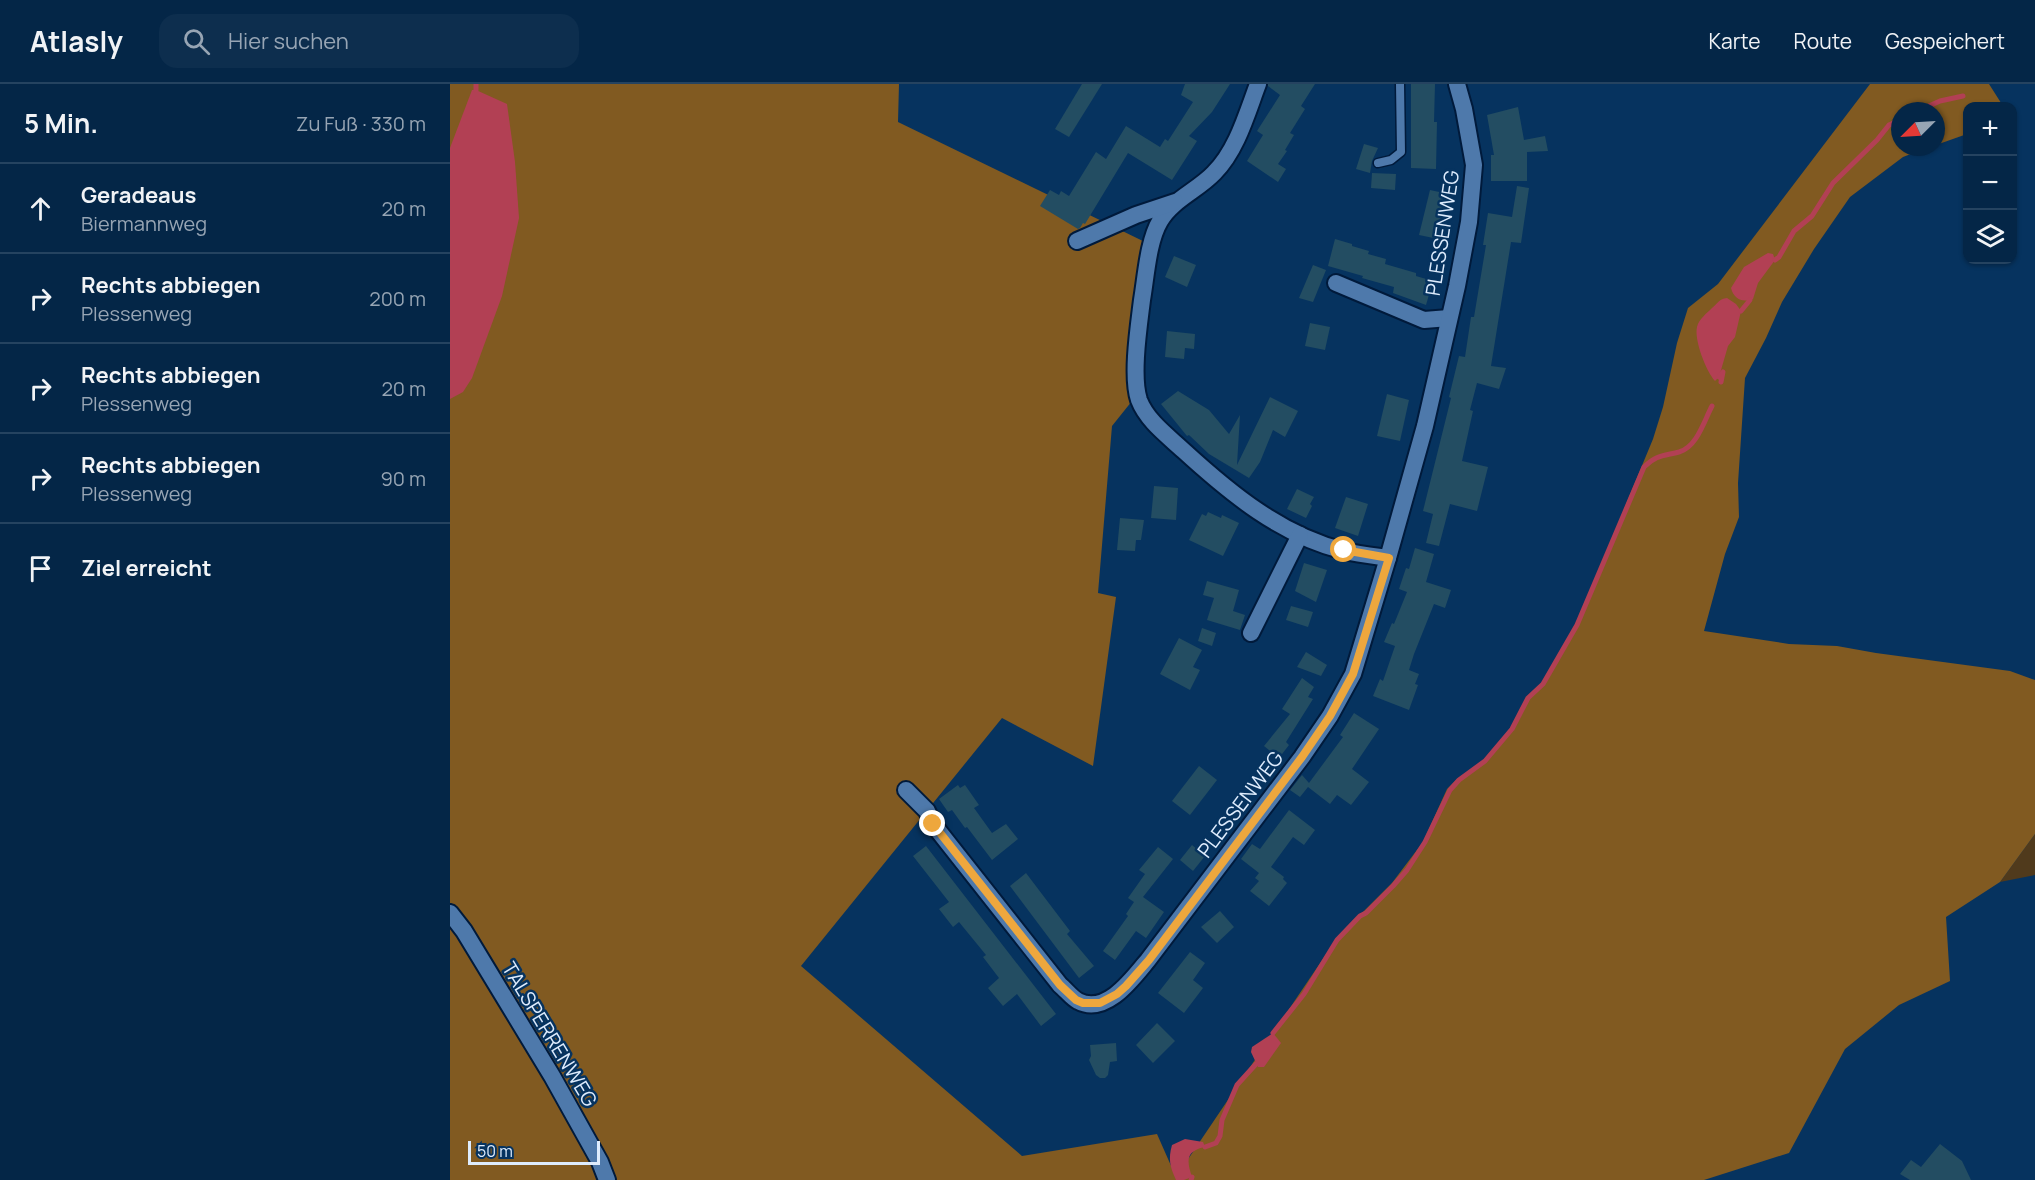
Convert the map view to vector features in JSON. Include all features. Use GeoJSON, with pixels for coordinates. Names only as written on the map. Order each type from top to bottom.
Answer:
{"type":"FeatureCollection","features":[{"type":"Feature","properties":{"kind":"street"},"geometry":{"type":"LineString","coordinates":[[1258,84],[1237,138],[1226,158],[1215,172],[1179,201],[1160,220],[1152,240],[1141,312],[1136,374],[1139,400],[1153,422],[1206,471],[1254,510],[1300,535],[1344,550],[1389,558]]}},
{"type":"Feature","properties":{"kind":"street","name":"PLESSENWEG"},"geometry":{"type":"LineString","coordinates":[[906,790],[927,811],[933,824],[1060,985],[1076,1000],[1083,1003],[1100,1003],[1108,999],[1126,986],[1149,960],[1302,757],[1330,716],[1353,674],[1389,558],[1425,426],[1469,222],[1474,165],[1457,84]]}},
{"type":"Feature","properties":{"kind":"street"},"geometry":{"type":"LineString","coordinates":[[1077,241],[1136,215],[1179,201]]}},
{"type":"Feature","properties":{"kind":"street","name":"PLESSENWEG"},"geometry":{"type":"LineString","coordinates":[[1336,283],[1424,320],[1449,318]]}},
{"type":"Feature","properties":{"kind":"street"},"geometry":{"type":"LineString","coordinates":[[1251,633],[1300,535]]}},
{"type":"Feature","properties":{"kind":"street","name":"TALSPERRENWEG"},"geometry":{"type":"LineString","coordinates":[[450,913],[464,931],[552,1076],[600,1162],[607,1180]]}},
{"type":"Feature","properties":{"kind":"lane"},"geometry":{"type":"LineString","coordinates":[[1378,163],[1391,160],[1401,152],[1400,84]]}},
{"type":"Feature","properties":{"kind":"shaded area"},"geometry":{"type":"Polygon","coordinates":[[[450,84],[899,84],[898,122],[1147,243],[1132,401],[1112,426],[1098,593],[1116,597],[1093,766],[1002,718],[801,966],[1022,1156],[1157,1134],[1176,1177],[1337,938],[1392,883],[1423,842],[1447,789],[1484,760],[1511,728],[1528,697],[1542,683],[1576,625],[1653,439],[1688,308],[1718,284],[1870,84],[1989,84],[2000,102],[1963,102],[1963,135],[1945,142],[1945,102],[1891,102],[1891,156],[1906,156],[1850,197],[1814,249],[1782,302],[1745,378],[1738,483],[1739,517],[1725,554],[1704,631],[1789,644],[1837,646],[2010,671],[2035,680],[2035,834],[2000,882],[1946,917],[1950,981],[1899,1005],[1845,1049],[1789,1153],[1704,1180],[450,1180],[450,84]]]}},
{"type":"Feature","properties":{"kind":"shaded area"},"geometry":{"type":"Polygon","coordinates":[[[472,90],[507,104],[515,162],[519,218],[502,296],[472,378],[463,392],[450,399],[450,148],[472,90]]]}},
{"type":"Feature","properties":{"kind":"shaded area"},"geometry":{"type":"Polygon","coordinates":[[[1768,253],[1773,254],[1775,260],[1758,283],[1753,299],[1745,301],[1739,299],[1731,288],[1744,267],[1768,253]]]}},
{"type":"Feature","properties":{"kind":"shaded area"},"geometry":{"type":"Polygon","coordinates":[[[1727,298],[1741,311],[1735,337],[1728,346],[1719,377],[1715,381],[1708,370],[1697,340],[1697,327],[1699,321],[1720,300],[1727,298]]]}},
{"type":"Feature","properties":{"kind":"shaded area"},"geometry":{"type":"Polygon","coordinates":[[[2035,834],[2035,875],[2000,882],[2035,834]]]}},
{"type":"Feature","properties":{"kind":"shaded area"},"geometry":{"type":"Polygon","coordinates":[[[1273,1033],[1281,1043],[1264,1067],[1258,1067],[1251,1052],[1252,1047],[1273,1033]]]}},
{"type":"Feature","properties":{"kind":"shaded area"},"geometry":{"type":"Polygon","coordinates":[[[1185,1139],[1203,1142],[1205,1147],[1194,1151],[1189,1158],[1192,1177],[1176,1180],[1170,1163],[1172,1145],[1185,1139]]]}},
{"type":"Feature","properties":{"kind":"building"},"geometry":{"type":"Polygon","coordinates":[[[1082,84],[1102,84],[1069,137],[1055,129],[1082,84]]]}},
{"type":"Feature","properties":{"kind":"building"},"geometry":{"type":"Polygon","coordinates":[[[1185,84],[1230,84],[1212,112],[1189,136],[1197,141],[1172,180],[1128,153],[1085,224],[1083,223],[1080,228],[1078,229],[1040,206],[1050,190],[1059,195],[1061,191],[1069,196],[1096,152],[1106,159],[1126,126],[1160,147],[1165,139],[1168,141],[1193,102],[1181,95],[1185,84]]]}},
{"type":"Feature","properties":{"kind":"building"},"geometry":{"type":"Polygon","coordinates":[[[1268,84],[1315,84],[1301,106],[1305,109],[1290,133],[1294,135],[1278,164],[1286,169],[1278,182],[1247,161],[1263,135],[1257,131],[1280,95],[1268,84]]]}},
{"type":"Feature","properties":{"kind":"building"},"geometry":{"type":"Polygon","coordinates":[[[1411,84],[1435,84],[1436,169],[1411,168],[1411,84]]]}},
{"type":"Feature","properties":{"kind":"building"},"geometry":{"type":"Polygon","coordinates":[[[1518,107],[1524,140],[1545,136],[1548,151],[1527,152],[1527,181],[1491,181],[1491,155],[1494,155],[1487,115],[1518,107]]]}},
{"type":"Feature","properties":{"kind":"building"},"geometry":{"type":"Polygon","coordinates":[[[1364,144],[1378,148],[1370,173],[1356,169],[1364,144]]]}},
{"type":"Feature","properties":{"kind":"building"},"geometry":{"type":"Polygon","coordinates":[[[1372,173],[1396,174],[1395,190],[1371,188],[1372,173]]]}},
{"type":"Feature","properties":{"kind":"building"},"geometry":{"type":"Polygon","coordinates":[[[1517,186],[1529,188],[1521,243],[1511,242],[1491,366],[1506,368],[1499,389],[1477,383],[1462,461],[1488,467],[1477,511],[1450,504],[1439,546],[1426,543],[1433,514],[1423,511],[1459,356],[1465,357],[1471,317],[1474,317],[1486,245],[1483,245],[1488,213],[1512,217],[1517,186]]]}},
{"type":"Feature","properties":{"kind":"building"},"geometry":{"type":"Polygon","coordinates":[[[1430,190],[1453,195],[1443,240],[1419,235],[1430,190]]]}},
{"type":"Feature","properties":{"kind":"building"},"geometry":{"type":"Polygon","coordinates":[[[1335,239],[1369,251],[1368,254],[1386,259],[1385,264],[1416,273],[1416,276],[1433,281],[1426,305],[1393,293],[1394,287],[1328,266],[1335,239]]]}},
{"type":"Feature","properties":{"kind":"building"},"geometry":{"type":"Polygon","coordinates":[[[1174,256],[1196,265],[1187,287],[1165,277],[1174,256]]]}},
{"type":"Feature","properties":{"kind":"building"},"geometry":{"type":"Polygon","coordinates":[[[1313,265],[1326,270],[1313,302],[1299,298],[1313,265]]]}},
{"type":"Feature","properties":{"kind":"building"},"geometry":{"type":"Polygon","coordinates":[[[1310,323],[1330,327],[1325,350],[1305,346],[1310,323]]]}},
{"type":"Feature","properties":{"kind":"building"},"geometry":{"type":"Polygon","coordinates":[[[1167,331],[1195,334],[1194,349],[1185,348],[1184,359],[1165,357],[1167,331]]]}},
{"type":"Feature","properties":{"kind":"building"},"geometry":{"type":"Polygon","coordinates":[[[1178,391],[1209,410],[1229,434],[1240,415],[1237,465],[1270,397],[1298,411],[1285,437],[1273,430],[1260,462],[1249,478],[1209,454],[1189,435],[1187,436],[1161,404],[1178,391]]]}},
{"type":"Feature","properties":{"kind":"building"},"geometry":{"type":"Polygon","coordinates":[[[1387,394],[1409,400],[1400,441],[1377,436],[1387,394]]]}},
{"type":"Feature","properties":{"kind":"building"},"geometry":{"type":"Polygon","coordinates":[[[1154,486],[1178,488],[1176,520],[1151,518],[1154,486]]]}},
{"type":"Feature","properties":{"kind":"building"},"geometry":{"type":"Polygon","coordinates":[[[1297,489],[1314,497],[1306,518],[1287,509],[1297,489]]]}},
{"type":"Feature","properties":{"kind":"building"},"geometry":{"type":"Polygon","coordinates":[[[1346,497],[1368,504],[1358,536],[1335,528],[1346,497]]]}},
{"type":"Feature","properties":{"kind":"building"},"geometry":{"type":"Polygon","coordinates":[[[1208,512],[1221,518],[1222,515],[1239,523],[1223,556],[1189,540],[1202,514],[1206,516],[1208,512]]]}},
{"type":"Feature","properties":{"kind":"building"},"geometry":{"type":"Polygon","coordinates":[[[1120,518],[1144,520],[1141,540],[1136,540],[1135,551],[1117,550],[1120,518]]]}},
{"type":"Feature","properties":{"kind":"building"},"geometry":{"type":"Polygon","coordinates":[[[1415,548],[1434,554],[1426,582],[1451,590],[1445,608],[1434,604],[1414,654],[1409,670],[1419,674],[1415,684],[1418,685],[1409,710],[1373,696],[1380,679],[1383,681],[1395,646],[1384,642],[1407,592],[1399,589],[1406,568],[1409,569],[1415,548]]]}},
{"type":"Feature","properties":{"kind":"building"},"geometry":{"type":"Polygon","coordinates":[[[1304,563],[1327,570],[1316,602],[1295,591],[1304,563]]]}},
{"type":"Feature","properties":{"kind":"building"},"geometry":{"type":"Polygon","coordinates":[[[1207,581],[1239,590],[1233,611],[1245,615],[1240,630],[1207,620],[1214,598],[1203,595],[1207,581]]]}},
{"type":"Feature","properties":{"kind":"building"},"geometry":{"type":"Polygon","coordinates":[[[1291,606],[1313,612],[1308,627],[1286,620],[1291,606]]]}},
{"type":"Feature","properties":{"kind":"building"},"geometry":{"type":"Polygon","coordinates":[[[1202,628],[1216,633],[1212,646],[1198,641],[1202,628]]]}},
{"type":"Feature","properties":{"kind":"building"},"geometry":{"type":"Polygon","coordinates":[[[1179,638],[1202,650],[1193,667],[1200,670],[1190,690],[1160,674],[1179,638]]]}},
{"type":"Feature","properties":{"kind":"building"},"geometry":{"type":"Polygon","coordinates":[[[1306,652],[1327,665],[1321,676],[1297,667],[1306,652]]]}},
{"type":"Feature","properties":{"kind":"building"},"geometry":{"type":"Polygon","coordinates":[[[1302,678],[1314,687],[1308,697],[1313,699],[1286,742],[1289,745],[1279,758],[1264,746],[1290,714],[1282,709],[1302,678]]]}},
{"type":"Feature","properties":{"kind":"building"},"geometry":{"type":"Polygon","coordinates":[[[1354,713],[1379,729],[1352,769],[1369,782],[1351,805],[1337,795],[1330,804],[1308,787],[1300,797],[1290,790],[1302,775],[1309,783],[1343,737],[1340,735],[1354,713]]]}},
{"type":"Feature","properties":{"kind":"building"},"geometry":{"type":"Polygon","coordinates":[[[1199,766],[1217,780],[1190,815],[1172,801],[1199,766]]]}},
{"type":"Feature","properties":{"kind":"building"},"geometry":{"type":"Polygon","coordinates":[[[958,785],[960,788],[965,785],[979,805],[974,808],[992,833],[1006,824],[1018,839],[992,860],[967,827],[965,828],[952,810],[948,812],[939,799],[958,785]]]}},
{"type":"Feature","properties":{"kind":"building"},"geometry":{"type":"Polygon","coordinates":[[[1289,810],[1315,830],[1304,845],[1293,837],[1271,867],[1284,877],[1287,883],[1269,906],[1250,891],[1259,881],[1255,878],[1259,873],[1241,859],[1252,844],[1260,849],[1289,810]]]}},
{"type":"Feature","properties":{"kind":"building"},"geometry":{"type":"Polygon","coordinates":[[[1192,845],[1205,856],[1193,871],[1180,860],[1192,845]]]}},
{"type":"Feature","properties":{"kind":"building"},"geometry":{"type":"Polygon","coordinates":[[[926,846],[1056,1014],[1041,1026],[1017,994],[1003,1006],[988,988],[999,978],[983,957],[986,955],[959,922],[953,927],[939,909],[949,902],[913,856],[926,846]]]}},
{"type":"Feature","properties":{"kind":"building"},"geometry":{"type":"Polygon","coordinates":[[[1158,847],[1173,859],[1143,897],[1164,912],[1146,938],[1136,931],[1115,960],[1103,951],[1128,916],[1126,914],[1134,902],[1128,898],[1145,874],[1139,870],[1158,847]]]}},
{"type":"Feature","properties":{"kind":"building"},"geometry":{"type":"Polygon","coordinates":[[[1026,873],[1070,931],[1067,934],[1094,966],[1079,978],[1010,886],[1026,873]]]}},
{"type":"Feature","properties":{"kind":"building"},"geometry":{"type":"Polygon","coordinates":[[[1220,911],[1234,927],[1217,943],[1201,927],[1220,911]]]}},
{"type":"Feature","properties":{"kind":"building"},"geometry":{"type":"Polygon","coordinates":[[[1190,952],[1205,963],[1193,980],[1203,988],[1184,1013],[1158,993],[1190,952]]]}},
{"type":"Feature","properties":{"kind":"building"},"geometry":{"type":"Polygon","coordinates":[[[1157,1023],[1175,1041],[1153,1063],[1136,1045],[1157,1023]]]}},
{"type":"Feature","properties":{"kind":"building"},"geometry":{"type":"Polygon","coordinates":[[[1116,1043],[1117,1061],[1110,1062],[1108,1075],[1100,1078],[1096,1075],[1089,1060],[1090,1045],[1116,1043]]]}},
{"type":"Feature","properties":{"kind":"building"},"geometry":{"type":"Polygon","coordinates":[[[1940,1144],[1962,1161],[1971,1180],[1910,1180],[1900,1174],[1911,1160],[1921,1167],[1940,1144]]]}},
{"type":"Feature","properties":{"kind":"waterway"},"geometry":{"type":"LineString","coordinates":[[476,84],[476,90]]}},
{"type":"Feature","properties":{"kind":"waterway"},"geometry":{"type":"LineString","coordinates":[[1938,102],[1963,96]]}},
{"type":"Feature","properties":{"kind":"waterway"},"geometry":{"type":"LineString","coordinates":[[1775,260],[1794,231],[1812,216],[1833,183],[1891,124]]}},
{"type":"Feature","properties":{"kind":"waterway"},"geometry":{"type":"LineString","coordinates":[[1741,311],[1750,300]]}},
{"type":"Feature","properties":{"kind":"waterway"},"geometry":{"type":"LineString","coordinates":[[1719,377],[1723,372],[1721,382]]}},
{"type":"Feature","properties":{"kind":"waterway"},"geometry":{"type":"LineString","coordinates":[[1273,1033],[1304,994],[1337,940],[1407,870],[1425,842],[1450,790],[1459,780],[1485,761],[1512,729],[1528,698],[1543,684],[1577,625],[1644,467],[1656,458],[1679,452],[1691,445],[1712,406]]}},
{"type":"Feature","properties":{"kind":"waterway"},"geometry":{"type":"LineString","coordinates":[[1205,1147],[1216,1143],[1220,1136],[1222,1120],[1237,1085],[1256,1064]]}},
{"type":"Feature","properties":{"kind":"route"},"geometry":{"type":"LineString","coordinates":[[933,824],[1060,985],[1076,1000],[1083,1003],[1100,1003],[1117,994],[1149,960],[1302,757],[1330,716],[1353,674],[1389,558],[1344,550]]}}]}
